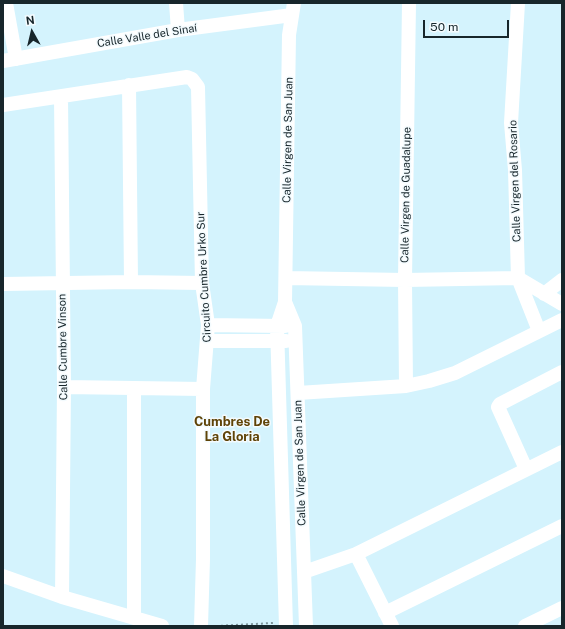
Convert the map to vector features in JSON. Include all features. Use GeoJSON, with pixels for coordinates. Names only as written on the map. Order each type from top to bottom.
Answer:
{"type":"FeatureCollection","features":[{"type":"Feature","properties":{"kind":"street"},"geometry":{"type":"LineString","coordinates":[[6,3],[10,60]]}},
{"type":"Feature","properties":{"kind":"street"},"geometry":{"type":"LineString","coordinates":[[176,3],[178,30]]}},
{"type":"Feature","properties":{"kind":"street","name":"Calle Virgen de Guadalupe"},"geometry":{"type":"LineString","coordinates":[[406,386],[405,280],[409,3]]}},
{"type":"Feature","properties":{"kind":"street","name":"Calle Virgen del Rosario"},"geometry":{"type":"LineString","coordinates":[[518,3],[511,123],[515,170],[518,278],[539,331]]}},
{"type":"Feature","properties":{"kind":"street","name":"Calle Valle del Sinaí"},"geometry":{"type":"LineString","coordinates":[[10,60],[293,9]]}},
{"type":"Feature","properties":{"kind":"street","name":"Calle Virgen de San Juan"},"geometry":{"type":"LineString","coordinates":[[285,624],[277,326],[285,302],[289,36],[293,9]]}},
{"type":"Feature","properties":{"kind":"street","name":"Circuito Cumbre Urko Sur"},"geometry":{"type":"LineString","coordinates":[[129,85],[187,77],[192,79],[198,87],[202,283],[208,325],[208,342],[203,389],[203,559],[201,626]]}},
{"type":"Feature","properties":{"kind":"street"},"geometry":{"type":"LineString","coordinates":[[3,105],[129,85],[131,282]]}},
{"type":"Feature","properties":{"kind":"street","name":"Calle Cumbre Vinson"},"geometry":{"type":"LineString","coordinates":[[61,97],[64,387],[62,597]]}},
{"type":"Feature","properties":{"kind":"street"},"geometry":{"type":"LineString","coordinates":[[286,278],[405,280],[518,278],[562,304]]}},
{"type":"Feature","properties":{"kind":"street"},"geometry":{"type":"LineString","coordinates":[[544,294],[562,280]]}},
{"type":"Feature","properties":{"kind":"street"},"geometry":{"type":"LineString","coordinates":[[3,284],[131,282],[202,283]]}},
{"type":"Feature","properties":{"kind":"street","name":"Calle Virgen de San Juan"},"geometry":{"type":"LineString","coordinates":[[285,302],[295,326],[296,341],[306,626]]}},
{"type":"Feature","properties":{"kind":"street"},"geometry":{"type":"LineString","coordinates":[[298,393],[406,386],[455,373],[562,320]]}},
{"type":"Feature","properties":{"kind":"street"},"geometry":{"type":"LineString","coordinates":[[208,325],[295,326]]}},
{"type":"Feature","properties":{"kind":"street"},"geometry":{"type":"LineString","coordinates":[[208,342],[296,341]]}},
{"type":"Feature","properties":{"kind":"street"},"geometry":{"type":"LineString","coordinates":[[526,469],[498,407],[500,404],[562,372]]}},
{"type":"Feature","properties":{"kind":"street"},"geometry":{"type":"LineString","coordinates":[[64,387],[203,389]]}},
{"type":"Feature","properties":{"kind":"street"},"geometry":{"type":"LineString","coordinates":[[134,389],[134,618]]}},
{"type":"Feature","properties":{"kind":"street"},"geometry":{"type":"LineString","coordinates":[[304,572],[356,554],[562,452]]}},
{"type":"Feature","properties":{"kind":"street"},"geometry":{"type":"LineString","coordinates":[[385,613],[562,526]]}},
{"type":"Feature","properties":{"kind":"street"},"geometry":{"type":"LineString","coordinates":[[356,554],[392,626]]}},
{"type":"Feature","properties":{"kind":"street"},"geometry":{"type":"LineString","coordinates":[[3,576],[62,597],[162,626]]}},
{"type":"Feature","properties":{"kind":"street"},"geometry":{"type":"LineString","coordinates":[[525,626],[562,608]]}},
{"type":"Feature","properties":{"kind":"path"},"geometry":{"type":"LineString","coordinates":[[216,626],[285,624]]}},
{"type":"Feature","properties":{"kind":"district","name":"Cumbres De La Gloria"},"geometry":{"type":"Point","coordinates":[232,430]}}]}
